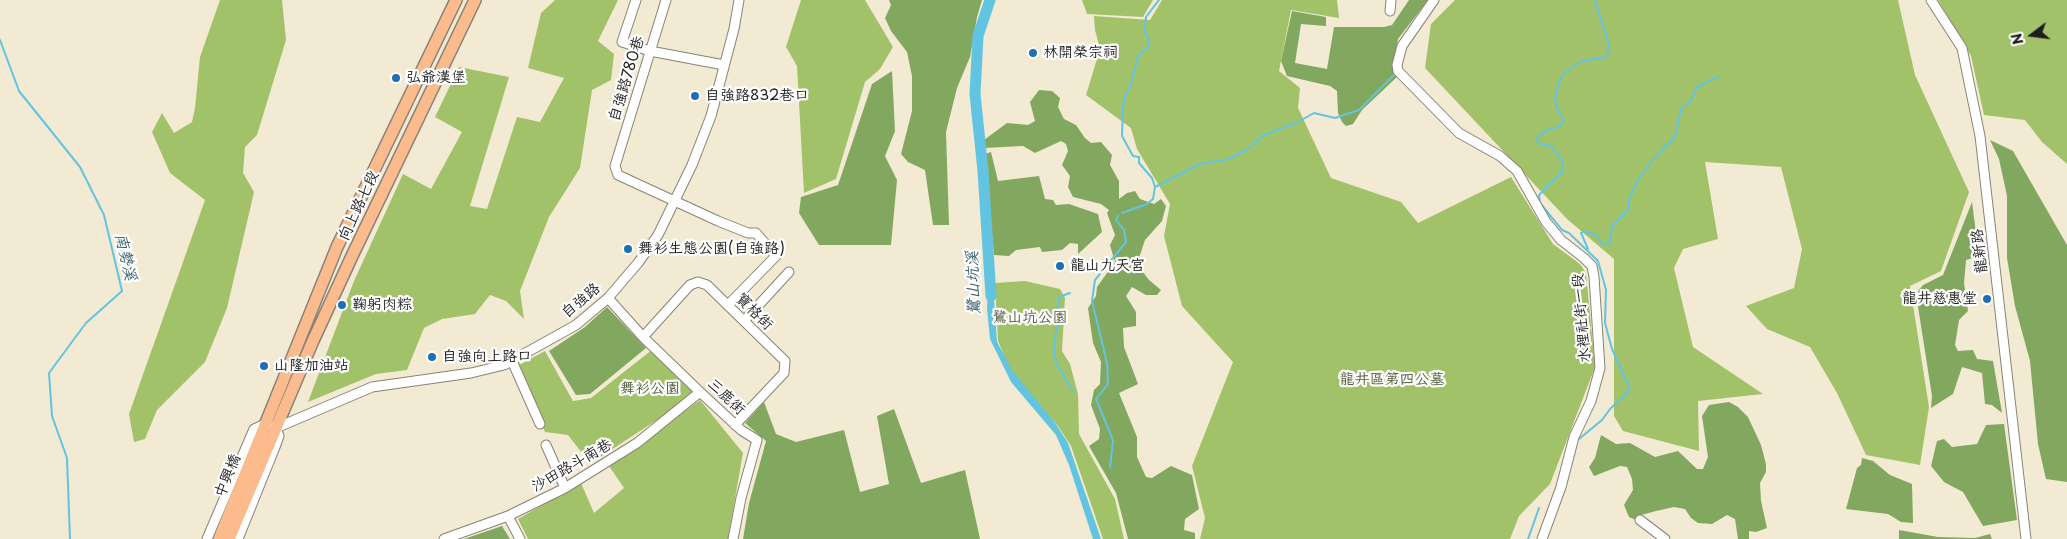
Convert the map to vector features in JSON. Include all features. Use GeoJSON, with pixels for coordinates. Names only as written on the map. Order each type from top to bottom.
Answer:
{"type":"FeatureCollection","features":[{"type":"Feature","properties":{"kind":"main road","name":"向上路七段"},"geometry":{"type":"LineString","coordinates":[[270,426],[337,247],[456,0]]}},
{"type":"Feature","properties":{"kind":"main road","name":"向上路七段"},"geometry":{"type":"LineString","coordinates":[[270,426],[475,0]]}},
{"type":"Feature","properties":{"kind":"main road","name":"中興橋"},"geometry":{"type":"LineString","coordinates":[[219,539],[270,426]]}},
{"type":"Feature","properties":{"kind":"main road","name":"中興橋"},"geometry":{"type":"LineString","coordinates":[[229,539],[270,426]]}},
{"type":"Feature","properties":{"kind":"street"},"geometry":{"type":"LineString","coordinates":[[636,0],[622,42],[650,51],[724,65]]}},
{"type":"Feature","properties":{"kind":"street","name":"自強路780巷"},"geometry":{"type":"LineString","coordinates":[[666,0],[615,166],[618,175],[676,203]]}},
{"type":"Feature","properties":{"kind":"street","name":"自強路"},"geometry":{"type":"LineString","coordinates":[[270,426],[372,387],[471,373],[512,361],[576,325],[608,298],[638,263],[658,235],[676,203],[701,144],[734,29],[739,0]]}},
{"type":"Feature","properties":{"kind":"street"},"geometry":{"type":"LineString","coordinates":[[1390,11],[1391,0]]}},
{"type":"Feature","properties":{"kind":"street","name":"水裡社街一段"},"geometry":{"type":"LineString","coordinates":[[1434,0],[1402,46],[1397,65],[1398,71],[1459,133],[1500,156],[1516,171],[1546,222],[1561,240],[1592,266],[1600,368],[1591,401],[1574,437],[1561,487],[1542,539]]}},
{"type":"Feature","properties":{"kind":"street","name":"龍新路"},"geometry":{"type":"LineString","coordinates":[[1931,0],[1962,48],[1980,136],[2026,539]]}},
{"type":"Feature","properties":{"kind":"street"},"geometry":{"type":"LineString","coordinates":[[676,203],[748,233],[756,233],[776,256],[728,305]]}},
{"type":"Feature","properties":{"kind":"street"},"geometry":{"type":"LineString","coordinates":[[744,321],[789,272]]}},
{"type":"Feature","properties":{"kind":"street","name":"寶格街"},"geometry":{"type":"LineString","coordinates":[[643,337],[690,286],[698,282],[707,285],[728,305],[785,361],[786,367],[784,373],[735,425]]}},
{"type":"Feature","properties":{"kind":"street","name":"三鹿街"},"geometry":{"type":"LineString","coordinates":[[608,298],[643,337],[700,392],[735,425],[757,440],[741,498],[733,539]]}},
{"type":"Feature","properties":{"kind":"street"},"geometry":{"type":"LineString","coordinates":[[512,361],[540,424]]}},
{"type":"Feature","properties":{"kind":"street","name":"沙田路斗南巷"},"geometry":{"type":"LineString","coordinates":[[444,539],[455,537],[508,516],[566,488],[637,443],[700,392]]}},
{"type":"Feature","properties":{"kind":"street"},"geometry":{"type":"LineString","coordinates":[[207,539],[254,429],[270,426],[278,436],[275,447],[238,539]]}},
{"type":"Feature","properties":{"kind":"street"},"geometry":{"type":"LineString","coordinates":[[546,445],[566,488]]}},
{"type":"Feature","properties":{"kind":"street"},"geometry":{"type":"LineString","coordinates":[[508,516],[520,539]]}},
{"type":"Feature","properties":{"kind":"street"},"geometry":{"type":"LineString","coordinates":[[1640,520],[1664,539]]}},
{"type":"Feature","properties":{"kind":"green space"},"geometry":{"type":"Polygon","coordinates":[[[220,0],[282,0],[286,40],[257,135],[245,147],[243,173],[254,192],[227,308],[205,362],[157,410],[145,439],[134,442],[129,414],[205,200],[170,173],[152,132],[162,113],[174,133],[192,122],[200,57],[220,0]]]}},
{"type":"Feature","properties":{"kind":"green space"},"geometry":{"type":"Polygon","coordinates":[[[555,0],[618,0],[598,41],[614,54],[611,80],[592,90],[580,168],[549,217],[520,291],[524,319],[506,301],[490,295],[475,314],[442,319],[424,328],[407,370],[376,374],[308,402],[354,281],[403,174],[431,189],[462,132],[435,117],[459,67],[509,77],[470,206],[487,209],[517,117],[540,122],[564,78],[528,68],[541,13],[555,0]]]}},
{"type":"Feature","properties":{"kind":"green space"},"geometry":{"type":"Polygon","coordinates":[[[801,0],[865,0],[893,47],[880,69],[865,82],[836,179],[804,193],[797,66],[786,47],[801,0]]]}},
{"type":"Feature","properties":{"kind":"green space"},"geometry":{"type":"Polygon","coordinates":[[[889,0],[982,0],[970,57],[957,88],[946,132],[949,225],[933,225],[925,170],[908,162],[901,154],[912,111],[912,76],[907,52],[891,31],[885,18],[891,5],[889,0]]]}},
{"type":"Feature","properties":{"kind":"green space"},"geometry":{"type":"Polygon","coordinates":[[[1082,0],[1153,0],[1143,17],[1087,14],[1082,0]]]}},
{"type":"Feature","properties":{"kind":"green space","name":"龍井區第四公墓"},"geometry":{"type":"Polygon","coordinates":[[[1162,0],[1337,0],[1339,18],[1291,10],[1279,71],[1300,88],[1298,108],[1331,178],[1401,202],[1418,223],[1511,177],[1553,244],[1580,264],[1586,273],[1595,367],[1550,484],[1519,516],[1510,539],[1200,539],[1205,518],[1192,466],[1233,362],[1182,306],[1164,236],[1170,204],[1137,149],[1131,128],[1086,95],[1100,49],[1095,30],[1094,16],[1150,20],[1162,0]]]}},
{"type":"Feature","properties":{"kind":"green space"},"geometry":{"type":"Polygon","coordinates":[[[1409,0],[1428,0],[1398,39],[1393,70],[1398,76],[1362,110],[1353,124],[1346,126],[1342,122],[1338,113],[1337,91],[1330,86],[1287,76],[1281,61],[1292,11],[1326,17],[1326,26],[1301,24],[1295,63],[1327,69],[1334,27],[1384,27],[1392,25],[1409,0]]]}},
{"type":"Feature","properties":{"kind":"green space"},"geometry":{"type":"Polygon","coordinates":[[[1455,0],[1898,0],[1915,75],[1969,192],[1941,271],[1910,286],[1929,407],[1920,465],[1866,455],[1837,393],[1810,347],[1767,329],[1746,306],[1794,288],[1802,249],[1781,167],[1705,162],[1718,239],[1683,249],[1674,268],[1693,347],[1763,394],[1698,401],[1699,451],[1623,431],[1614,416],[1614,259],[1567,219],[1425,68],[1431,24],[1455,0]]]}},
{"type":"Feature","properties":{"kind":"green space"},"geometry":{"type":"Polygon","coordinates":[[[1938,0],[2067,0],[2067,164],[2042,142],[2025,120],[1984,115],[1971,56],[1938,0]]]}},
{"type":"Feature","properties":{"kind":"green space"},"geometry":{"type":"Polygon","coordinates":[[[892,71],[895,131],[885,156],[897,180],[891,245],[819,245],[799,213],[801,197],[838,185],[872,84],[892,71]]]}},
{"type":"Feature","properties":{"kind":"green space"},"geometry":{"type":"Polygon","coordinates":[[[1039,90],[1052,91],[1060,98],[1058,107],[1064,119],[1076,125],[1091,143],[1101,142],[1112,155],[1110,165],[1119,181],[1119,199],[1127,193],[1135,191],[1140,199],[1154,204],[1161,199],[1166,206],[1162,221],[1145,240],[1137,264],[1149,280],[1161,290],[1157,295],[1146,295],[1132,287],[1126,296],[1136,312],[1136,326],[1123,328],[1124,347],[1138,384],[1119,393],[1137,437],[1137,457],[1146,477],[1152,478],[1171,466],[1192,475],[1199,509],[1185,519],[1184,530],[1195,533],[1195,539],[1128,539],[1116,493],[1089,446],[1099,439],[1100,429],[1091,405],[1094,390],[1100,384],[1101,362],[1093,343],[1088,308],[1096,296],[1097,287],[1115,262],[1110,245],[1115,235],[1107,213],[1109,210],[1101,204],[1073,197],[1068,187],[1070,176],[1062,165],[1068,151],[1066,144],[1061,141],[1035,153],[1023,146],[984,148],[984,140],[1007,123],[1028,125],[1035,121],[1030,102],[1039,90]]]}},
{"type":"Feature","properties":{"kind":"green space"},"geometry":{"type":"Polygon","coordinates":[[[1990,140],[2013,151],[2067,245],[2067,482],[2046,479],[2038,444],[2030,361],[2015,306],[2007,258],[2007,196],[1999,159],[1990,140]]]}},
{"type":"Feature","properties":{"kind":"green space"},"geometry":{"type":"Polygon","coordinates":[[[991,152],[998,181],[1039,176],[1045,199],[1053,200],[1056,205],[1069,204],[1098,214],[1102,232],[1078,254],[1078,244],[1070,243],[1062,250],[1042,252],[1040,247],[1016,250],[1009,256],[994,255],[985,154],[991,152]]]}},
{"type":"Feature","properties":{"kind":"green space"},"geometry":{"type":"Polygon","coordinates":[[[1972,202],[1979,256],[1966,260],[1964,283],[1968,311],[1959,320],[1955,345],[1958,351],[1973,350],[1977,359],[1993,361],[2002,413],[1992,405],[1985,404],[1982,373],[1962,367],[1953,394],[1931,408],[1932,396],[1916,294],[1923,285],[1943,275],[1972,202]]]}},
{"type":"Feature","properties":{"kind":"green space","name":"鷺山坑公園"},"geometry":{"type":"Polygon","coordinates":[[[1025,281],[1060,289],[1065,298],[1062,351],[1070,364],[1078,394],[1079,434],[1115,499],[1124,539],[1103,539],[1071,446],[1058,426],[1012,375],[998,341],[995,283],[1025,281]]]}},
{"type":"Feature","properties":{"kind":"green space"},"geometry":{"type":"Polygon","coordinates":[[[607,307],[646,348],[590,394],[576,395],[549,351],[585,327],[607,307]]]}},
{"type":"Feature","properties":{"kind":"green space","name":"舞衫公園"},"geometry":{"type":"Polygon","coordinates":[[[653,349],[700,392],[594,461],[582,453],[568,435],[545,432],[517,366],[545,351],[573,401],[591,398],[653,349]]]}},
{"type":"Feature","properties":{"kind":"green space"},"geometry":{"type":"Polygon","coordinates":[[[700,400],[743,453],[728,539],[528,539],[518,519],[581,483],[594,513],[624,488],[609,466],[700,400]]]}},
{"type":"Feature","properties":{"kind":"green space"},"geometry":{"type":"Polygon","coordinates":[[[764,402],[776,434],[796,442],[844,430],[860,492],[889,484],[877,416],[894,409],[921,483],[965,470],[980,539],[743,539],[749,503],[766,441],[745,423],[764,402]]]}},
{"type":"Feature","properties":{"kind":"green space"},"geometry":{"type":"Polygon","coordinates":[[[1729,402],[1738,407],[1748,417],[1761,445],[1766,464],[1766,472],[1760,483],[1761,501],[1767,528],[1756,532],[1749,531],[1749,539],[1738,539],[1735,519],[1727,515],[1712,524],[1698,523],[1691,518],[1685,509],[1674,507],[1641,515],[1636,520],[1629,517],[1624,505],[1633,490],[1632,479],[1627,467],[1620,466],[1594,476],[1589,467],[1595,458],[1601,435],[1616,444],[1630,443],[1655,457],[1678,451],[1697,469],[1703,469],[1708,457],[1702,416],[1709,405],[1729,402]]]}},
{"type":"Feature","properties":{"kind":"green space"},"geometry":{"type":"Polygon","coordinates":[[[2004,424],[2017,520],[1983,526],[1963,492],[1944,482],[1931,466],[1937,441],[1944,439],[1952,447],[1977,444],[1986,425],[2004,424]]]}},
{"type":"Feature","properties":{"kind":"green space"},"geometry":{"type":"Polygon","coordinates":[[[1862,458],[1873,461],[1890,475],[1912,484],[1913,523],[1901,522],[1888,514],[1846,509],[1857,468],[1861,465],[1862,458]]]}},
{"type":"Feature","properties":{"kind":"green space"},"geometry":{"type":"Polygon","coordinates":[[[502,526],[510,539],[464,539],[502,526]]]}},
{"type":"Feature","properties":{"kind":"green space"},"geometry":{"type":"Polygon","coordinates":[[[1899,530],[1938,537],[1975,538],[1990,534],[1992,539],[1899,539],[1899,530]]]}},
{"type":"Feature","properties":{"kind":"water"},"geometry":{"type":"Polygon","coordinates":[[[991,280],[997,342],[1012,370],[1056,424],[1068,443],[1101,539],[1093,539],[1069,465],[1056,435],[1011,382],[990,339],[987,309],[988,288],[991,280]]]}},
{"type":"Feature","properties":{"kind":"waterway","name":"鷺山坑溪"},"geometry":{"type":"LineString","coordinates":[[990,0],[978,36],[975,94],[983,171],[991,296]]}},
{"type":"Feature","properties":{"kind":"waterway"},"geometry":{"type":"LineString","coordinates":[[1122,213],[1147,204],[1153,199],[1155,187],[1152,178],[1139,163],[1139,157],[1133,156],[1122,136],[1123,106],[1126,93],[1130,88],[1138,56],[1148,47],[1149,40],[1144,30],[1146,17],[1159,0]]}},
{"type":"Feature","properties":{"kind":"waterway"},"geometry":{"type":"LineString","coordinates":[[1579,439],[1602,420],[1610,409],[1628,392],[1628,384],[1612,349],[1605,323],[1606,290],[1598,261],[1569,233],[1562,230],[1540,203],[1539,195],[1563,171],[1562,160],[1552,147],[1538,143],[1537,138],[1544,132],[1560,126],[1564,121],[1555,100],[1559,82],[1566,71],[1582,61],[1607,57],[1609,45],[1595,0]]}},
{"type":"Feature","properties":{"kind":"waterway","name":"南勢溪"},"geometry":{"type":"LineString","coordinates":[[0,40],[19,91],[80,167],[104,215],[122,291],[86,323],[49,373],[52,416],[67,458],[70,539]]}},
{"type":"Feature","properties":{"kind":"waterway"},"geometry":{"type":"LineString","coordinates":[[1155,187],[1200,164],[1229,159],[1248,149],[1264,135],[1296,123],[1314,113],[1335,118],[1359,110],[1395,74]]}},
{"type":"Feature","properties":{"kind":"waterway"},"geometry":{"type":"LineString","coordinates":[[1588,249],[1581,233],[1584,231],[1596,235],[1602,244],[1610,243],[1612,226],[1629,209],[1629,199],[1638,180],[1650,163],[1675,137],[1681,109],[1690,102],[1697,87],[1719,76]]}},
{"type":"Feature","properties":{"kind":"waterway"},"geometry":{"type":"LineString","coordinates":[[1110,468],[1113,440],[1096,399],[1108,384],[1107,363],[1092,301],[1095,280],[1126,242],[1124,230],[1116,220],[1118,216]]}},
{"type":"Feature","properties":{"kind":"waterway"},"geometry":{"type":"LineString","coordinates":[[1070,293],[1059,297],[1054,352],[1056,363],[1073,391]]}},
{"type":"Feature","properties":{"kind":"waterway"},"geometry":{"type":"LineString","coordinates":[[1528,539],[1539,508]]}},
{"type":"Feature","properties":{"kind":"place","name":"林開榮宗祠"},"geometry":{"type":"Point","coordinates":[1033,53]}},
{"type":"Feature","properties":{"kind":"place","name":"弘爺漢堡"},"geometry":{"type":"Point","coordinates":[396,78]}},
{"type":"Feature","properties":{"kind":"place","name":"自強路832巷口"},"geometry":{"type":"Point","coordinates":[695,96]}},
{"type":"Feature","properties":{"kind":"place","name":"舞衫生態公園(自強路)"},"geometry":{"type":"Point","coordinates":[628,249]}},
{"type":"Feature","properties":{"kind":"place","name":"龍山九天宮"},"geometry":{"type":"Point","coordinates":[1060,266]}},
{"type":"Feature","properties":{"kind":"place","name":"龍井慈惠堂"},"geometry":{"type":"Point","coordinates":[1987,299]}},
{"type":"Feature","properties":{"kind":"place","name":"鞠躬肉粽"},"geometry":{"type":"Point","coordinates":[342,305]}},
{"type":"Feature","properties":{"kind":"place","name":"自強向上路口"},"geometry":{"type":"Point","coordinates":[432,357]}},
{"type":"Feature","properties":{"kind":"place","name":"山隆加油站"},"geometry":{"type":"Point","coordinates":[264,366]}}]}
